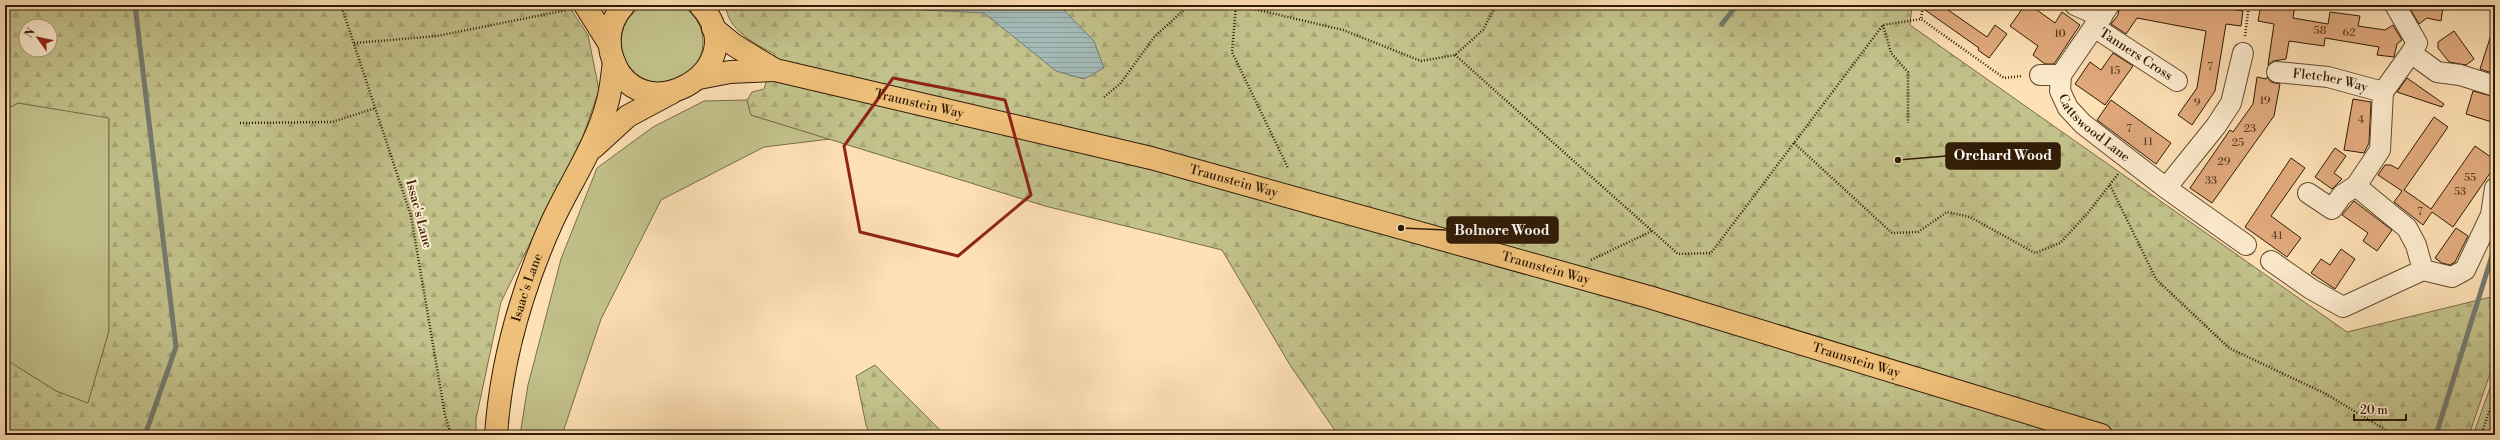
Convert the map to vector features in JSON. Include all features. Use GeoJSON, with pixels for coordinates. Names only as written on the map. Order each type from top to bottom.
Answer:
{"type":"FeatureCollection","features":[{"type":"Feature","properties":{"kind":"main road","name":"Isaac's Lane"},"geometry":{"type":"LineString","coordinates":[[496,435],[498,408],[511,337],[522,301],[552,222],[589,151],[607,104],[612,54],[611,28],[618,12],[624,5]]}},
{"type":"Feature","properties":{"kind":"main road"},"geometry":{"type":"LineString","coordinates":[[577,7],[612,54],[623,77],[637,87],[653,93],[671,92],[686,88],[699,78],[713,55],[706,12]]}},
{"type":"Feature","properties":{"kind":"main road","name":"Traunstein Way"},"geometry":{"type":"LineString","coordinates":[[706,12],[734,45],[775,70]]}},
{"type":"Feature","properties":{"kind":"main road","name":"Traunstein Way"},"geometry":{"type":"LineString","coordinates":[[699,78],[730,72],[775,70],[1151,158],[1649,297],[2101,435]]}},
{"type":"Feature","properties":{"kind":"main road","name":"Isaac's Lane"},"geometry":{"type":"LineString","coordinates":[[589,151],[628,116],[671,92]]}},
{"type":"Feature","properties":{"kind":"street","name":"Tanners Cross"},"geometry":{"type":"LineString","coordinates":[[2075,5],[2102,16],[2177,81]]}},
{"type":"Feature","properties":{"kind":"street"},"geometry":{"type":"LineString","coordinates":[[2395,5],[2417,43],[2411,53],[2437,72],[2460,76],[2495,86]]}},
{"type":"Feature","properties":{"kind":"street","name":"Tanners Cross"},"geometry":{"type":"LineString","coordinates":[[2061,75],[2102,16]]}},
{"type":"Feature","properties":{"kind":"street"},"geometry":{"type":"LineString","coordinates":[[2166,188],[2216,126],[2231,103],[2243,53]]}},
{"type":"Feature","properties":{"kind":"street","name":"Fletcher Way"},"geometry":{"type":"LineString","coordinates":[[2308,193],[2332,209],[2342,195],[2356,186],[2380,150],[2383,92],[2411,53]]}},
{"type":"Feature","properties":{"kind":"street","name":"Fletcher Way"},"geometry":{"type":"LineString","coordinates":[[2277,72],[2328,77],[2383,92]]}},
{"type":"Feature","properties":{"kind":"street","name":"Cattswood Lane"},"geometry":{"type":"LineString","coordinates":[[2040,75],[2061,75],[2060,91],[2068,108],[2083,124],[2166,188],[2246,244]]}},
{"type":"Feature","properties":{"kind":"street"},"geometry":{"type":"LineString","coordinates":[[2356,186],[2407,228],[2416,245],[2423,270]]}},
{"type":"Feature","properties":{"kind":"street"},"geometry":{"type":"LineString","coordinates":[[2271,261],[2311,289],[2343,307],[2423,270],[2452,277],[2465,270],[2491,215],[2495,188]]}},
{"type":"Feature","properties":{"kind":"path","name":"Issac's Lane"},"geometry":{"type":"LineString","coordinates":[[341,5],[411,216],[445,415],[451,435]]}},
{"type":"Feature","properties":{"kind":"path"},"geometry":{"type":"LineString","coordinates":[[1104,97],[1120,84],[1155,36],[1187,6],[1237,5],[1343,30],[1421,61],[1455,55],[1483,30],[1496,5]]}},
{"type":"Feature","properties":{"kind":"path"},"geometry":{"type":"LineString","coordinates":[[1237,5],[1232,52],[1288,168]]}},
{"type":"Feature","properties":{"kind":"path"},"geometry":{"type":"LineString","coordinates":[[1922,19],[1923,5]]}},
{"type":"Feature","properties":{"kind":"path"},"geometry":{"type":"LineString","coordinates":[[2243,53],[2249,5]]}},
{"type":"Feature","properties":{"kind":"path"},"geometry":{"type":"LineString","coordinates":[[354,43],[437,36],[563,12],[577,7]]}},
{"type":"Feature","properties":{"kind":"path"},"geometry":{"type":"LineString","coordinates":[[1455,55],[1678,254],[1711,253],[1883,25],[1922,19],[2004,78],[2040,75]]}},
{"type":"Feature","properties":{"kind":"path"},"geometry":{"type":"LineString","coordinates":[[1883,25],[1891,53],[1908,72],[1908,123]]}},
{"type":"Feature","properties":{"kind":"path"},"geometry":{"type":"LineString","coordinates":[[240,123],[332,122],[376,108]]}},
{"type":"Feature","properties":{"kind":"path"},"geometry":{"type":"LineString","coordinates":[[1794,143],[1892,233],[1918,232],[1947,212],[1970,217],[2035,253],[2060,243],[2087,214],[2130,160]]}},
{"type":"Feature","properties":{"kind":"path"},"geometry":{"type":"LineString","coordinates":[[2110,185],[2156,279],[2229,348],[2326,394],[2394,435]]}},
{"type":"Feature","properties":{"kind":"path"},"geometry":{"type":"LineString","coordinates":[[1589,260],[1652,231]]}},
{"type":"Feature","properties":{"kind":"path"},"geometry":{"type":"LineString","coordinates":[[2481,435],[2495,394]]}},
{"type":"Feature","properties":{"kind":"highlighted area"},"geometry":{"type":"Polygon","coordinates":[[[893,78],[1005,100],[1031,195],[958,256],[860,232],[844,146],[893,78]]]}},
{"type":"Feature","properties":{"kind":"green space"},"geometry":{"type":"Polygon","coordinates":[[[662,1],[678,4],[691,13],[700,26],[703,42],[700,58],[691,71],[678,80],[662,83],[646,80],[633,71],[624,58],[621,42],[624,26],[633,13],[646,4],[662,1]]]}},
{"type":"Feature","properties":{"kind":"green space"},"geometry":{"type":"Polygon","coordinates":[[[5,5],[568,5],[588,35],[599,90],[583,136],[501,302],[476,419],[476,435],[5,435],[5,359],[56,391],[88,403],[109,331],[109,118],[18,103],[5,110],[5,5]]]}},
{"type":"Feature","properties":{"kind":"green space"},"geometry":{"type":"Polygon","coordinates":[[[726,5],[1912,5],[1910,25],[2347,332],[2495,296],[2495,359],[2469,435],[1338,435],[1290,365],[1222,250],[1045,206],[751,115],[747,100],[752,92],[764,89],[775,54],[751,41],[736,29],[727,14],[726,5]]]}},
{"type":"Feature","properties":{"kind":"green space"},"geometry":{"type":"Polygon","coordinates":[[[747,100],[751,115],[830,139],[764,147],[661,200],[601,319],[562,435],[520,435],[528,385],[561,259],[597,168],[653,127],[704,101],[747,100]]]}},
{"type":"Feature","properties":{"kind":"green space"},"geometry":{"type":"Polygon","coordinates":[[[18,103],[109,117],[109,331],[88,404],[56,391],[5,359],[5,110],[18,103]]]}},
{"type":"Feature","properties":{"kind":"green space"},"geometry":{"type":"Polygon","coordinates":[[[875,365],[945,435],[870,435],[866,425],[856,376],[875,365]]]}},
{"type":"Feature","properties":{"kind":"green space"},"geometry":{"type":"Polygon","coordinates":[[[2495,374],[2495,435],[2473,435],[2495,374]]]}},
{"type":"Feature","properties":{"kind":"water"},"geometry":{"type":"Polygon","coordinates":[[[862,5],[1059,5],[1094,41],[1104,68],[1084,79],[1056,71],[984,13],[864,7],[862,5]]]}},
{"type":"Feature","properties":{"kind":"building"},"geometry":{"type":"Polygon","coordinates":[[[1918,5],[1941,5],[1987,37],[1995,25],[2007,34],[1989,58],[1978,50],[1979,48],[1918,5]]]}},
{"type":"Feature","properties":{"kind":"building"},"geometry":{"type":"Polygon","coordinates":[[[2025,5],[2030,5],[2055,23],[2062,12],[2080,25],[2054,64],[2045,64],[2033,55],[2038,46],[2010,26],[2025,5]]]}},
{"type":"Feature","properties":{"kind":"building"},"geometry":{"type":"Polygon","coordinates":[[[2120,5],[2212,5],[2243,11],[2241,26],[2226,24],[2215,91],[2192,125],[2178,115],[2197,88],[2206,31],[2137,18],[2126,34],[2111,24],[2118,15],[2120,5]]]}},
{"type":"Feature","properties":{"kind":"building"},"geometry":{"type":"Polygon","coordinates":[[[2261,5],[2295,5],[2293,18],[2328,24],[2330,12],[2360,16],[2358,26],[2385,30],[2393,25],[2402,40],[2397,44],[2394,57],[2377,55],[2379,47],[2325,38],[2324,46],[2289,41],[2286,59],[2273,61],[2268,65],[2274,24],[2258,21],[2261,5]]]}},
{"type":"Feature","properties":{"kind":"building"},"geometry":{"type":"Polygon","coordinates":[[[2408,5],[2446,5],[2443,7],[2441,21],[2427,18],[2419,24],[2408,5]]]}},
{"type":"Feature","properties":{"kind":"building"},"geometry":{"type":"Polygon","coordinates":[[[2454,31],[2474,59],[2466,65],[2449,62],[2438,48],[2438,42],[2454,31]]]}},
{"type":"Feature","properties":{"kind":"building"},"geometry":{"type":"Polygon","coordinates":[[[2492,32],[2495,33],[2495,74],[2480,69],[2492,32]]]}},
{"type":"Feature","properties":{"kind":"building"},"geometry":{"type":"Polygon","coordinates":[[[2113,53],[2133,66],[2105,105],[2075,84],[2090,62],[2101,70],[2113,53]]]}},
{"type":"Feature","properties":{"kind":"building"},"geometry":{"type":"Polygon","coordinates":[[[2257,77],[2266,79],[2267,77],[2271,82],[2280,84],[2274,116],[2212,203],[2190,188],[2230,130],[2233,132],[2253,104],[2257,77]]]}},
{"type":"Feature","properties":{"kind":"building"},"geometry":{"type":"Polygon","coordinates":[[[2407,78],[2444,104],[2442,107],[2397,92],[2407,78]]]}},
{"type":"Feature","properties":{"kind":"building"},"geometry":{"type":"Polygon","coordinates":[[[2473,91],[2495,97],[2495,123],[2466,114],[2473,91]]]}},
{"type":"Feature","properties":{"kind":"building"},"geometry":{"type":"Polygon","coordinates":[[[2353,99],[2371,102],[2369,143],[2364,153],[2344,150],[2353,99]]]}},
{"type":"Feature","properties":{"kind":"building"},"geometry":{"type":"Polygon","coordinates":[[[2111,100],[2171,143],[2156,164],[2097,120],[2111,100]]]}},
{"type":"Feature","properties":{"kind":"building"},"geometry":{"type":"Polygon","coordinates":[[[2434,117],[2448,127],[2404,190],[2431,209],[2475,146],[2495,160],[2495,166],[2453,227],[2432,212],[2423,225],[2394,202],[2402,191],[2378,175],[2385,165],[2391,165],[2398,169],[2434,117]]]}},
{"type":"Feature","properties":{"kind":"building"},"geometry":{"type":"Polygon","coordinates":[[[2335,148],[2346,156],[2334,173],[2342,179],[2332,189],[2315,177],[2335,148]]]}},
{"type":"Feature","properties":{"kind":"building"},"geometry":{"type":"Polygon","coordinates":[[[2291,158],[2305,168],[2271,216],[2301,238],[2287,257],[2245,227],[2291,158]]]}},
{"type":"Feature","properties":{"kind":"building"},"geometry":{"type":"Polygon","coordinates":[[[2354,201],[2392,230],[2377,251],[2363,241],[2368,233],[2342,215],[2354,201]]]}},
{"type":"Feature","properties":{"kind":"building"},"geometry":{"type":"Polygon","coordinates":[[[2456,228],[2468,236],[2455,262],[2450,265],[2442,263],[2435,258],[2456,228]]]}},
{"type":"Feature","properties":{"kind":"building"},"geometry":{"type":"Polygon","coordinates":[[[2341,249],[2355,259],[2335,289],[2311,273],[2321,259],[2330,265],[2341,249]]]}},
{"type":"Feature","properties":{"kind":"waterway"},"geometry":{"type":"LineString","coordinates":[[135,5],[176,347],[145,435]]}},
{"type":"Feature","properties":{"kind":"waterway"},"geometry":{"type":"LineString","coordinates":[[1722,24],[1737,5]]}},
{"type":"Feature","properties":{"kind":"waterway"},"geometry":{"type":"LineString","coordinates":[[2436,435],[2495,246]]}},
{"type":"Feature","properties":{"kind":"place","name":"Orchard Wood"},"geometry":{"type":"Point","coordinates":[1898,160]}},
{"type":"Feature","properties":{"kind":"place","name":"Bolnore Wood"},"geometry":{"type":"Point","coordinates":[1401,228]}}]}
